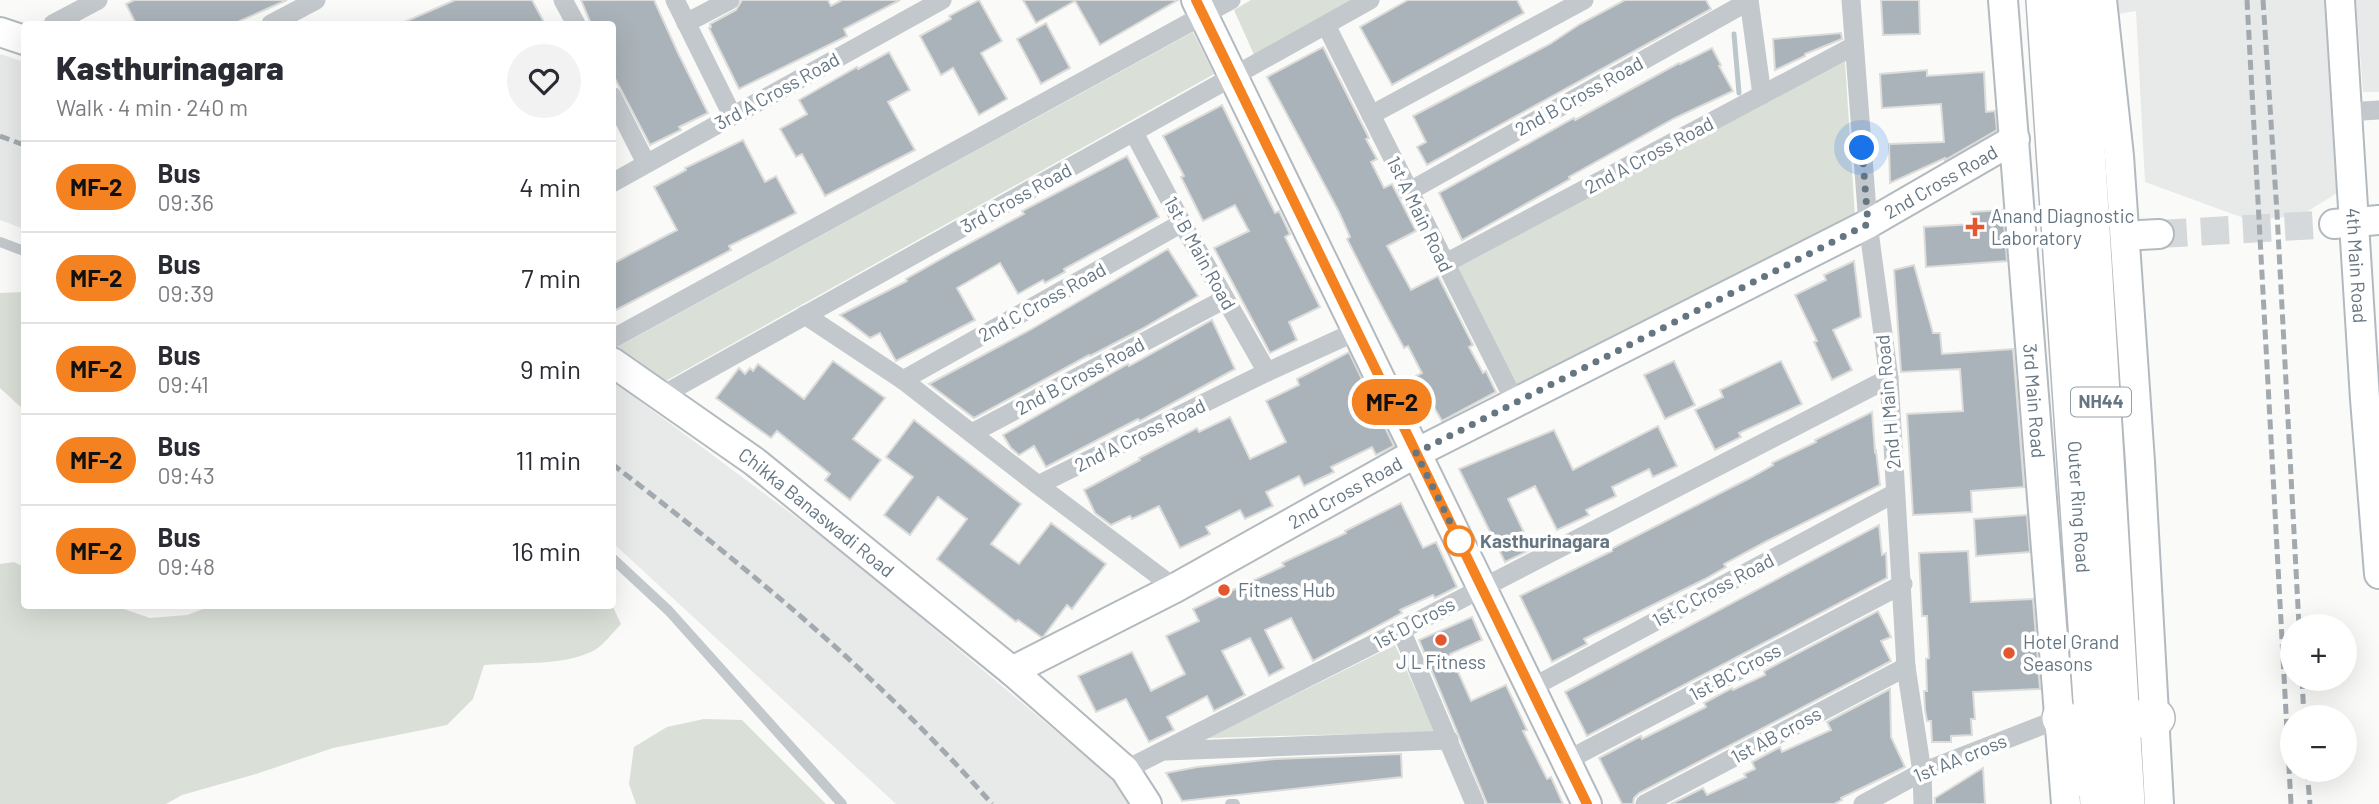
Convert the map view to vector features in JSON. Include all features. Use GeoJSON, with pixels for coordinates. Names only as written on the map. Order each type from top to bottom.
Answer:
{"type":"FeatureCollection","features":[{"type":"Feature","properties":{"kind":"highway","name":"Outer Ring Road"},"geometry":{"type":"LineString","coordinates":[[2045,0],[2099,804]]}},
{"type":"Feature","properties":{"kind":"highway","name":"Outer Ring Road"},"geometry":{"type":"LineString","coordinates":[[2077,0],[2138,719],[2126,804]]}},
{"type":"Feature","properties":{"kind":"highway"},"geometry":{"type":"LineString","coordinates":[[2061,718],[2081,753],[2084,804]]}},
{"type":"Feature","properties":{"kind":"street"},"geometry":{"type":"LineString","coordinates":[[58,21],[97,0]]}},
{"type":"Feature","properties":{"kind":"street"},"geometry":{"type":"LineString","coordinates":[[277,21],[316,0]]}},
{"type":"Feature","properties":{"kind":"street"},"geometry":{"type":"LineString","coordinates":[[563,0],[574,21]]}},
{"type":"Feature","properties":{"kind":"street"},"geometry":{"type":"LineString","coordinates":[[675,0],[732,115]]}},
{"type":"Feature","properties":{"kind":"street"},"geometry":{"type":"LineString","coordinates":[[686,23],[730,0]]}},
{"type":"Feature","properties":{"kind":"street","name":"3rd A Cross Road"},"geometry":{"type":"LineString","coordinates":[[616,181],[942,0]]}},
{"type":"Feature","properties":{"kind":"street"},"geometry":{"type":"LineString","coordinates":[[616,337],[1200,7],[1231,0]]}},
{"type":"Feature","properties":{"kind":"street","name":"3rd Cross Road"},"geometry":{"type":"LineString","coordinates":[[662,396],[1370,0]]}},
{"type":"Feature","properties":{"kind":"street"},"geometry":{"type":"LineString","coordinates":[[1371,115],[1584,0]]}},
{"type":"Feature","properties":{"kind":"street"},"geometry":{"type":"LineString","coordinates":[[1749,0],[1762,95]]}},
{"type":"Feature","properties":{"kind":"street","name":"2nd B Cross Road"},"geometry":{"type":"LineString","coordinates":[[1409,192],[1749,0]]}},
{"type":"Feature","properties":{"kind":"street","name":"2nd H Main Road"},"geometry":{"type":"LineString","coordinates":[[1851,0],[1868,224],[1889,378],[1906,667],[1922,772],[1923,804]]}},
{"type":"Feature","properties":{"kind":"street","name":"3rd Main Road"},"geometry":{"type":"LineString","coordinates":[[2003,0],[2066,804]]}},
{"type":"Feature","properties":{"kind":"street"},"geometry":{"type":"LineString","coordinates":[[2102,0],[2119,156],[2138,430],[2138,719],[2159,804]]}},
{"type":"Feature","properties":{"kind":"street","name":"4th Main Road"},"geometry":{"type":"LineString","coordinates":[[2340,0],[2372,399],[2379,574]]}},
{"type":"Feature","properties":{"kind":"street"},"geometry":{"type":"LineString","coordinates":[[1200,7],[1587,804]]}},
{"type":"Feature","properties":{"kind":"street","name":"1st A Main Road"},"geometry":{"type":"LineString","coordinates":[[1326,25],[1515,402]]}},
{"type":"Feature","properties":{"kind":"street"},"geometry":{"type":"LineString","coordinates":[[0,32],[21,39]]}},
{"type":"Feature","properties":{"kind":"street","name":"2nd A Cross Road"},"geometry":{"type":"LineString","coordinates":[[1444,264],[1854,46]]}},
{"type":"Feature","properties":{"kind":"street"},"geometry":{"type":"LineString","coordinates":[[616,104],[646,163]]}},
{"type":"Feature","properties":{"kind":"street"},"geometry":{"type":"LineString","coordinates":[[2347,112],[2379,110]]}},
{"type":"Feature","properties":{"kind":"street","name":"1st B Main Road"},"geometry":{"type":"LineString","coordinates":[[1134,132],[1182,223],[1268,372]]}},
{"type":"Feature","properties":{"kind":"street","name":"2nd Cross Road"},"geometry":{"type":"LineString","coordinates":[[1012,671],[1175,588],[1416,453],[1868,224],[2015,139]]}},
{"type":"Feature","properties":{"kind":"street"},"geometry":{"type":"LineString","coordinates":[[2119,156],[2134,167],[2149,234],[2150,403],[2146,419],[2138,430]]}},
{"type":"Feature","properties":{"kind":"street","name":"2nd C Cross Road"},"geometry":{"type":"LineString","coordinates":[[902,380],[1182,223]]}},
{"type":"Feature","properties":{"kind":"street","name":"2nd B Cross Road"},"geometry":{"type":"LineString","coordinates":[[972,433],[1225,299]]}},
{"type":"Feature","properties":{"kind":"street"},"geometry":{"type":"LineString","coordinates":[[805,315],[902,380],[1175,588]]}},
{"type":"Feature","properties":{"kind":"street","name":"2nd A Cross Road"},"geometry":{"type":"LineString","coordinates":[[1038,485],[1357,331]]}},
{"type":"Feature","properties":{"kind":"street","name":"Chikka Banaswadi Road"},"geometry":{"type":"LineString","coordinates":[[616,365],[755,462],[1012,671],[1125,770],[1147,804]]}},
{"type":"Feature","properties":{"kind":"street","name":"1st D Cross"},"geometry":{"type":"LineString","coordinates":[[1125,770],[1401,631],[1889,378]]}},
{"type":"Feature","properties":{"kind":"street","name":"1st C Cross Road"},"geometry":{"type":"LineString","coordinates":[[1531,688],[1895,493]]}},
{"type":"Feature","properties":{"kind":"street","name":"1st BC Cross"},"geometry":{"type":"LineString","coordinates":[[1566,761],[1903,584]]}},
{"type":"Feature","properties":{"kind":"street"},"geometry":{"type":"LineString","coordinates":[[1401,631],[1475,804]]}},
{"type":"Feature","properties":{"kind":"street","name":"1st AB cross"},"geometry":{"type":"LineString","coordinates":[[1645,804],[1906,667]]}},
{"type":"Feature","properties":{"kind":"street","name":"1st AA cross"},"geometry":{"type":"LineString","coordinates":[[1863,804],[1922,772],[2061,718]]}},
{"type":"Feature","properties":{"kind":"street"},"geometry":{"type":"LineString","coordinates":[[1158,752],[1449,740]]}},
{"type":"Feature","properties":{"kind":"lane"},"geometry":{"type":"LineString","coordinates":[[0,242],[21,250]]}},
{"type":"Feature","properties":{"kind":"lane"},"geometry":{"type":"LineString","coordinates":[[616,562],[669,611],[842,804]]}},
{"type":"Feature","properties":{"kind":"shaded area"},"geometry":{"type":"Polygon","coordinates":[[[1251,0],[1355,0],[1255,57],[1234,10],[1251,0]]]}},
{"type":"Feature","properties":{"kind":"shaded area"},"geometry":{"type":"Polygon","coordinates":[[[2117,0],[2333,0],[2342,190],[2300,216],[2249,220],[2145,182],[2136,11],[2118,14],[2117,0]]]}},
{"type":"Feature","properties":{"kind":"shaded area"},"geometry":{"type":"Polygon","coordinates":[[[2356,0],[2379,0],[2379,92],[2363,92],[2356,0]]]}},
{"type":"Feature","properties":{"kind":"shaded area"},"geometry":{"type":"Polygon","coordinates":[[[1193,32],[1214,74],[664,382],[616,352],[616,348],[1193,32]]]}},
{"type":"Feature","properties":{"kind":"shaded area"},"geometry":{"type":"Polygon","coordinates":[[[0,54],[21,61],[21,228],[0,220],[0,54]]]}},
{"type":"Feature","properties":{"kind":"shaded area"},"geometry":{"type":"Polygon","coordinates":[[[1845,62],[1855,217],[1516,390],[1452,268],[1845,62]]]}},
{"type":"Feature","properties":{"kind":"shaded area"},"geometry":{"type":"Polygon","coordinates":[[[21,292],[21,407],[0,388],[0,293],[21,292]]]}},
{"type":"Feature","properties":{"kind":"shaded area"},"geometry":{"type":"Polygon","coordinates":[[[616,383],[839,549],[1115,781],[1129,804],[896,804],[616,546],[616,383]]]}},
{"type":"Feature","properties":{"kind":"shaded area"},"geometry":{"type":"Polygon","coordinates":[[[14,562],[21,566],[21,609],[124,609],[150,618],[187,615],[203,609],[614,609],[621,624],[600,646],[581,656],[554,661],[484,665],[473,699],[447,725],[333,748],[182,795],[166,804],[0,804],[0,564],[14,562]]]}},
{"type":"Feature","properties":{"kind":"shaded area"},"geometry":{"type":"Polygon","coordinates":[[[1395,645],[1435,732],[1208,738],[1395,645]]]}},
{"type":"Feature","properties":{"kind":"shaded area"},"geometry":{"type":"Polygon","coordinates":[[[704,719],[742,720],[826,804],[636,804],[629,784],[634,747],[667,727],[704,719]]]}},
{"type":"Feature","properties":{"kind":"building"},"geometry":{"type":"Polygon","coordinates":[[[134,0],[287,0],[240,21],[134,21],[126,4],[134,0]]]}},
{"type":"Feature","properties":{"kind":"building"},"geometry":{"type":"Polygon","coordinates":[[[455,0],[532,0],[543,21],[407,21],[455,0]]]}},
{"type":"Feature","properties":{"kind":"building"},"geometry":{"type":"Polygon","coordinates":[[[581,0],[654,0],[708,113],[650,145],[616,81],[616,21],[590,21],[581,0]]]}},
{"type":"Feature","properties":{"kind":"building"},"geometry":{"type":"Polygon","coordinates":[[[742,0],[828,0],[831,6],[842,0],[900,0],[844,29],[847,36],[739,89],[709,28],[710,24],[736,10],[742,0]]]}},
{"type":"Feature","properties":{"kind":"building"},"geometry":{"type":"Polygon","coordinates":[[[979,0],[1002,41],[981,53],[1007,99],[979,115],[953,68],[941,75],[920,36],[979,0]]]}},
{"type":"Feature","properties":{"kind":"building"},"geometry":{"type":"Polygon","coordinates":[[[1023,0],[1178,0],[1100,45],[1075,1],[1036,23],[1023,0]]]}},
{"type":"Feature","properties":{"kind":"building"},"geometry":{"type":"Polygon","coordinates":[[[1408,0],[1517,0],[1524,13],[1392,85],[1360,27],[1408,0]]]}},
{"type":"Feature","properties":{"kind":"building"},"geometry":{"type":"Polygon","coordinates":[[[1625,0],[1706,0],[1711,9],[1427,165],[1417,147],[1426,142],[1413,116],[1550,44],[1625,0]]]}},
{"type":"Feature","properties":{"kind":"building"},"geometry":{"type":"Polygon","coordinates":[[[1881,0],[1919,0],[1920,34],[1883,35],[1881,0]]]}},
{"type":"Feature","properties":{"kind":"building"},"geometry":{"type":"Polygon","coordinates":[[[1046,23],[1070,68],[1041,84],[1017,39],[1046,23]]]}},
{"type":"Feature","properties":{"kind":"building"},"geometry":{"type":"Polygon","coordinates":[[[1841,33],[1842,39],[1775,70],[1773,39],[1841,33]]]}},
{"type":"Feature","properties":{"kind":"building"},"geometry":{"type":"Polygon","coordinates":[[[1323,47],[1369,138],[1366,139],[1377,159],[1371,162],[1384,188],[1392,184],[1416,231],[1387,246],[1411,290],[1438,276],[1473,345],[1469,347],[1483,373],[1486,371],[1496,392],[1442,421],[1416,376],[1422,373],[1408,346],[1404,348],[1371,286],[1347,239],[1350,237],[1339,212],[1267,77],[1323,47]]]}},
{"type":"Feature","properties":{"kind":"building"},"geometry":{"type":"Polygon","coordinates":[[[1712,48],[1733,91],[1675,118],[1462,240],[1439,193],[1574,118],[1575,120],[1712,48]]]}},
{"type":"Feature","properties":{"kind":"building"},"geometry":{"type":"Polygon","coordinates":[[[889,52],[910,90],[888,102],[915,150],[825,196],[802,154],[796,157],[780,129],[807,114],[799,100],[889,52]]]}},
{"type":"Feature","properties":{"kind":"building"},"geometry":{"type":"Polygon","coordinates":[[[1927,70],[1927,76],[1984,72],[1986,112],[1995,111],[1997,130],[1945,160],[1890,183],[1889,144],[1944,142],[1941,104],[1882,108],[1880,74],[1927,70]]]}},
{"type":"Feature","properties":{"kind":"building"},"geometry":{"type":"Polygon","coordinates":[[[1222,105],[1275,213],[1279,211],[1290,234],[1285,237],[1320,307],[1289,322],[1297,340],[1270,353],[1214,248],[1249,231],[1235,205],[1203,221],[1163,136],[1222,105]]]}},
{"type":"Feature","properties":{"kind":"building"},"geometry":{"type":"Polygon","coordinates":[[[743,140],[765,182],[776,176],[796,213],[729,246],[731,250],[616,310],[616,262],[677,230],[654,187],[686,170],[685,168],[743,140]]]}},
{"type":"Feature","properties":{"kind":"building"},"geometry":{"type":"Polygon","coordinates":[[[1127,156],[1159,217],[1064,269],[1065,272],[1018,294],[1000,263],[957,288],[975,320],[896,361],[880,333],[870,338],[840,315],[907,281],[906,279],[1024,214],[1022,211],[1127,156]]]}},
{"type":"Feature","properties":{"kind":"building"},"geometry":{"type":"Polygon","coordinates":[[[2003,210],[2007,261],[1926,267],[1924,227],[1972,224],[1971,212],[2003,210]]]}},
{"type":"Feature","properties":{"kind":"building"},"geometry":{"type":"Polygon","coordinates":[[[1168,249],[1198,296],[1140,330],[974,418],[929,384],[1030,330],[1168,249]]]}},
{"type":"Feature","properties":{"kind":"building"},"geometry":{"type":"Polygon","coordinates":[[[1854,261],[1861,317],[1833,330],[1852,370],[1832,380],[1795,295],[1826,280],[1824,275],[1854,261]]]}},
{"type":"Feature","properties":{"kind":"building"},"geometry":{"type":"Polygon","coordinates":[[[1914,265],[1933,333],[1940,333],[1942,354],[2013,349],[2024,487],[1971,491],[1972,512],[1913,515],[1907,414],[1963,411],[1960,369],[1901,372],[1894,270],[1914,265]]]}},
{"type":"Feature","properties":{"kind":"building"},"geometry":{"type":"Polygon","coordinates":[[[1212,320],[1235,369],[1140,421],[1138,419],[1046,467],[1034,446],[1019,455],[1003,435],[1128,364],[1129,366],[1212,320]]]}},
{"type":"Feature","properties":{"kind":"building"},"geometry":{"type":"Polygon","coordinates":[[[1349,352],[1394,446],[1376,455],[1372,447],[1331,467],[1334,472],[1304,486],[1299,476],[1266,492],[1273,506],[1245,519],[1240,510],[1206,527],[1210,534],[1180,548],[1159,506],[1132,519],[1130,516],[1111,525],[1095,513],[1084,490],[1197,428],[1199,432],[1230,417],[1250,459],[1286,442],[1266,401],[1299,385],[1297,379],[1349,352]]]}},
{"type":"Feature","properties":{"kind":"building"},"geometry":{"type":"Polygon","coordinates":[[[833,361],[885,398],[853,439],[881,460],[850,500],[825,480],[830,474],[777,431],[771,438],[716,398],[739,368],[745,374],[750,368],[753,371],[758,364],[804,399],[833,361]]]}},
{"type":"Feature","properties":{"kind":"building"},"geometry":{"type":"Polygon","coordinates":[[[1674,361],[1695,405],[1665,419],[1644,375],[1674,361]]]}},
{"type":"Feature","properties":{"kind":"building"},"geometry":{"type":"Polygon","coordinates":[[[1781,361],[1802,404],[1739,433],[1741,437],[1715,450],[1695,410],[1723,397],[1720,390],[1781,361]]]}},
{"type":"Feature","properties":{"kind":"building"},"geometry":{"type":"Polygon","coordinates":[[[1872,412],[1880,485],[1724,564],[1726,567],[1705,579],[1584,639],[1587,644],[1552,662],[1520,596],[1612,551],[1611,549],[1872,412]]]}},
{"type":"Feature","properties":{"kind":"building"},"geometry":{"type":"Polygon","coordinates":[[[914,420],[1021,504],[991,544],[1019,564],[1051,523],[1106,564],[1072,609],[1067,605],[1043,637],[1018,620],[1016,622],[937,559],[967,519],[938,497],[910,535],[884,515],[913,477],[886,457],[914,420]]]}},
{"type":"Feature","properties":{"kind":"building"},"geometry":{"type":"Polygon","coordinates":[[[1658,426],[1677,466],[1653,477],[1649,469],[1612,487],[1616,496],[1586,510],[1589,515],[1557,530],[1535,486],[1508,499],[1532,549],[1505,562],[1459,469],[1554,430],[1573,470],[1658,426]]]}},
{"type":"Feature","properties":{"kind":"building"},"geometry":{"type":"Polygon","coordinates":[[[1401,503],[1423,548],[1436,542],[1457,587],[1400,610],[1402,613],[1313,661],[1291,618],[1265,630],[1284,668],[1269,676],[1250,638],[1222,651],[1245,695],[1214,711],[1207,696],[1167,717],[1174,730],[1149,742],[1126,699],[1096,712],[1078,676],[1132,652],[1151,691],[1185,674],[1166,636],[1199,621],[1193,609],[1284,566],[1282,563],[1401,503]]]}},
{"type":"Feature","properties":{"kind":"building"},"geometry":{"type":"Polygon","coordinates":[[[2027,515],[2030,552],[1976,556],[1974,519],[2027,515]]]}},
{"type":"Feature","properties":{"kind":"building"},"geometry":{"type":"Polygon","coordinates":[[[1879,525],[1882,555],[1886,553],[1887,578],[1587,736],[1565,692],[1879,525]]]}},
{"type":"Feature","properties":{"kind":"building"},"geometry":{"type":"Polygon","coordinates":[[[1968,551],[1971,602],[2033,599],[2040,689],[1973,692],[1975,719],[1971,719],[1972,735],[1951,736],[1951,742],[1932,742],[1931,721],[1927,721],[1925,710],[1926,659],[1929,658],[1927,616],[1922,616],[1919,553],[1968,551]]]}},
{"type":"Feature","properties":{"kind":"building"},"geometry":{"type":"Polygon","coordinates":[[[1878,611],[1891,637],[1881,641],[1891,661],[1639,793],[1633,804],[1622,804],[1599,758],[1706,707],[1704,703],[1765,675],[1764,671],[1878,611]]]}},
{"type":"Feature","properties":{"kind":"building"},"geometry":{"type":"Polygon","coordinates":[[[1472,617],[1482,640],[1450,654],[1471,701],[1506,685],[1527,730],[1523,731],[1547,779],[1551,777],[1563,804],[1487,804],[1419,640],[1472,617]]]}},
{"type":"Feature","properties":{"kind":"building"},"geometry":{"type":"Polygon","coordinates":[[[1890,689],[1891,737],[1905,767],[1834,804],[1671,804],[1703,788],[1707,795],[1746,777],[1744,774],[1755,769],[1752,762],[1780,747],[1782,752],[1831,730],[1827,722],[1890,689]]]}},
{"type":"Feature","properties":{"kind":"building"},"geometry":{"type":"Polygon","coordinates":[[[1401,754],[1402,777],[1182,801],[1166,773],[1275,759],[1401,754]]]}},
{"type":"Feature","properties":{"kind":"building"},"geometry":{"type":"Polygon","coordinates":[[[1983,768],[1985,804],[1935,804],[1935,798],[1983,768]]]}},
{"type":"Feature","properties":{"kind":"waterway"},"geometry":{"type":"LineString","coordinates":[[1734,34],[1739,93]]}},
{"type":"Feature","properties":{"kind":"tunnel"},"geometry":{"type":"LineString","coordinates":[[2159,234],[2334,224]]}},
{"type":"Feature","properties":{"kind":"railway"},"geometry":{"type":"LineString","coordinates":[[2247,0],[2291,804]]}},
{"type":"Feature","properties":{"kind":"railway"},"geometry":{"type":"LineString","coordinates":[[2263,0],[2298,614]]}},
{"type":"Feature","properties":{"kind":"railway"},"geometry":{"type":"LineString","coordinates":[[0,136],[21,144]]}},
{"type":"Feature","properties":{"kind":"railway"},"geometry":{"type":"LineString","coordinates":[[616,467],[811,625],[905,712],[992,804]]}},
{"type":"Feature","properties":{"kind":"railway"},"geometry":{"type":"LineString","coordinates":[[2303,691],[2303,705]]}},
{"type":"Feature","properties":{"kind":"railway"},"geometry":{"type":"LineString","coordinates":[[2308,782],[2310,804]]}},
{"type":"Feature","properties":{"kind":"bus line","name":"MF-2"},"geometry":{"type":"LineString","coordinates":[[1196,0],[1587,804]]}},
{"type":"Feature","properties":{"kind":"place","name":"Anand Diagnostic Laboratory"},"geometry":{"type":"Point","coordinates":[1975,227]}},
{"type":"Feature","properties":{"kind":"place","name":"Kasthurinagara"},"geometry":{"type":"Point","coordinates":[1459,541]}},
{"type":"Feature","properties":{"kind":"place","name":"Fitness Hub"},"geometry":{"type":"Point","coordinates":[1224,590]}},
{"type":"Feature","properties":{"kind":"place","name":"J L Fitness"},"geometry":{"type":"Point","coordinates":[1441,640]}},
{"type":"Feature","properties":{"kind":"place","name":"Hotel Grand Seasons"},"geometry":{"type":"Point","coordinates":[2009,653]}},
{"type":"Feature","properties":{"kind":"route"},"geometry":{"type":"LineString","coordinates":[[1459,541],[1416,453],[1868,224],[1862,148]]}}]}
